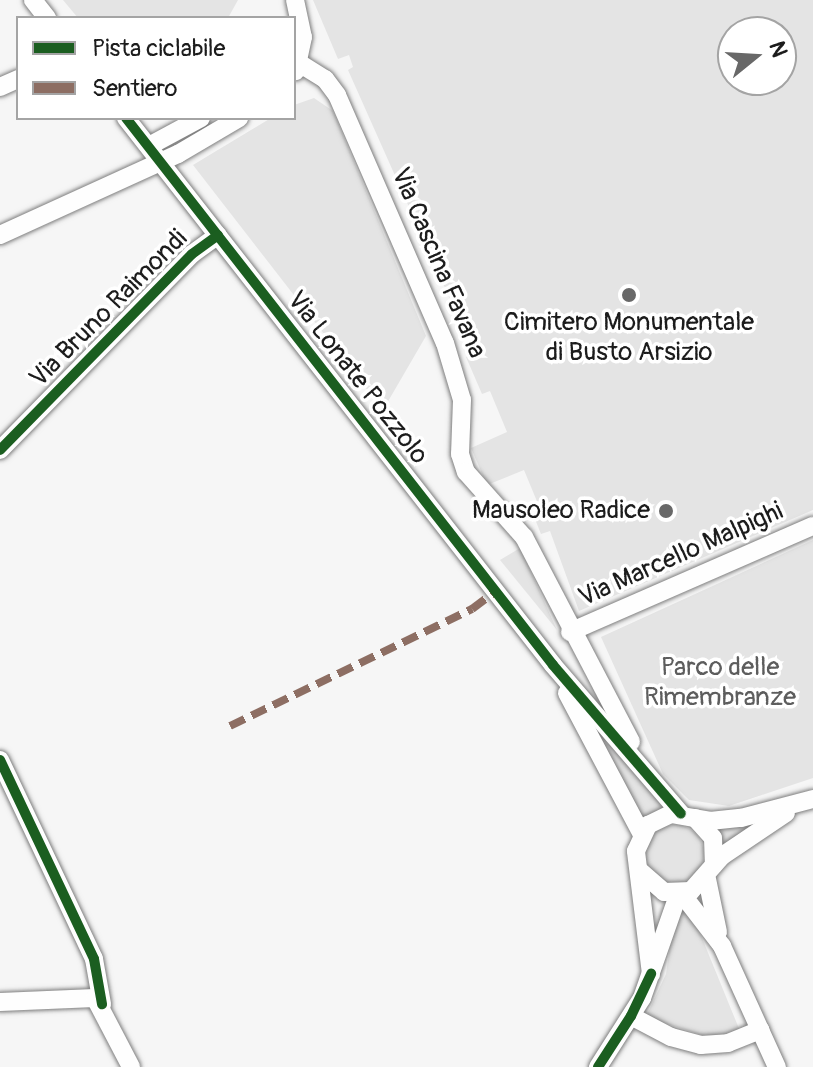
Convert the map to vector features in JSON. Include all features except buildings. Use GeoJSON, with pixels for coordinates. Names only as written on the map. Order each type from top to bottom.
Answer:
{"type":"FeatureCollection","features":[{"type":"Feature","properties":{"kind":"street"},"geometry":{"type":"LineString","coordinates":[[33,0],[45,16]]}},
{"type":"Feature","properties":{"kind":"street","name":"Via Cascina Favana"},"geometry":{"type":"LineString","coordinates":[[295,0],[303,37],[296,68],[323,77],[337,95],[445,343],[461,391],[460,454],[466,472],[524,537],[570,632],[656,788]]}},
{"type":"Feature","properties":{"kind":"street","name":"Via Lonate Pozzolo"},"geometry":{"type":"LineString","coordinates":[[128,120],[553,665]]}},
{"type":"Feature","properties":{"kind":"street"},"geometry":{"type":"LineString","coordinates":[[149,146],[197,120]]}},
{"type":"Feature","properties":{"kind":"street"},"geometry":{"type":"LineString","coordinates":[[0,235],[161,162],[235,120]]}},
{"type":"Feature","properties":{"kind":"street","name":"Via Bruno Raimondi"},"geometry":{"type":"LineString","coordinates":[[0,450],[192,254],[218,235]]}},
{"type":"Feature","properties":{"kind":"street","name":"Via Marcello Malpighi"},"geometry":{"type":"LineString","coordinates":[[570,632],[813,526]]}},
{"type":"Feature","properties":{"kind":"street"},"geometry":{"type":"LineString","coordinates":[[553,665],[656,788],[713,838],[711,872],[722,946]]}},
{"type":"Feature","properties":{"kind":"street"},"geometry":{"type":"LineString","coordinates":[[553,665],[641,833]]}},
{"type":"Feature","properties":{"kind":"street"},"geometry":{"type":"LineString","coordinates":[[0,760],[94,959],[102,1004],[131,1067]]}},
{"type":"Feature","properties":{"kind":"street"},"geometry":{"type":"LineString","coordinates":[[598,1067],[631,1016],[651,974],[680,895],[791,809],[813,799]]}},
{"type":"Feature","properties":{"kind":"street"},"geometry":{"type":"LineString","coordinates":[[651,974],[636,851],[641,833],[659,817],[688,816],[723,821],[791,809]]}},
{"type":"Feature","properties":{"kind":"street"},"geometry":{"type":"LineString","coordinates":[[640,871],[654,887],[680,895],[722,946],[777,1067]]}},
{"type":"Feature","properties":{"kind":"street"},"geometry":{"type":"LineString","coordinates":[[0,1002],[78,995],[102,1004]]}},
{"type":"Feature","properties":{"kind":"street"},"geometry":{"type":"LineString","coordinates":[[631,1016],[671,1037],[701,1045],[728,1043],[760,1030]]}},
{"type":"Feature","properties":{"kind":"green space"},"geometry":{"type":"Polygon","coordinates":[[[63,0],[238,0],[229,16],[76,16],[63,0]]]}},
{"type":"Feature","properties":{"kind":"green space","name":"Cimitero Monumentale di Busto Arsizio"},"geometry":{"type":"Polygon","coordinates":[[[313,0],[813,0],[813,510],[579,611],[550,531],[541,534],[533,514],[541,511],[524,470],[487,485],[471,448],[507,432],[490,391],[482,394],[466,357],[474,353],[348,70],[353,67],[349,55],[338,59],[313,0]]]}},
{"type":"Feature","properties":{"kind":"green space"},"geometry":{"type":"Polygon","coordinates":[[[314,98],[333,111],[426,336],[383,410],[193,165],[268,120],[296,120],[296,104],[314,98]]]}},
{"type":"Feature","properties":{"kind":"green space","name":"Parco delle Rimembranze"},"geometry":{"type":"Polygon","coordinates":[[[813,540],[813,778],[729,806],[689,800],[663,774],[601,637],[813,540]]]}},
{"type":"Feature","properties":{"kind":"green space"},"geometry":{"type":"Polygon","coordinates":[[[520,548],[557,630],[500,560],[520,548]]]}},
{"type":"Feature","properties":{"kind":"green space"},"geometry":{"type":"Polygon","coordinates":[[[603,743],[612,745],[665,807],[642,818],[603,743]]]}},
{"type":"Feature","properties":{"kind":"green space"},"geometry":{"type":"Polygon","coordinates":[[[761,820],[721,848],[715,829],[761,820]]]}},
{"type":"Feature","properties":{"kind":"green space"},"geometry":{"type":"Polygon","coordinates":[[[675,825],[686,827],[695,834],[702,843],[702,865],[695,874],[686,881],[675,883],[664,881],[655,874],[648,865],[646,854],[648,843],[655,834],[664,827],[675,825]]]}},
{"type":"Feature","properties":{"kind":"green space"},"geometry":{"type":"Polygon","coordinates":[[[681,907],[695,921],[740,1031],[708,1037],[646,1017],[666,974],[674,919],[681,907]]]}},
{"type":"Feature","properties":{"kind":"marked path"},"geometry":{"type":"LineString","coordinates":[[230,726],[472,609],[496,591]]}},
{"type":"Feature","properties":{"kind":"cycle path"},"geometry":{"type":"LineString","coordinates":[[128,120],[553,665],[681,814]]}},
{"type":"Feature","properties":{"kind":"cycle path"},"geometry":{"type":"LineString","coordinates":[[0,450],[192,254],[218,235]]}},
{"type":"Feature","properties":{"kind":"cycle path"},"geometry":{"type":"LineString","coordinates":[[0,760],[94,959],[102,1004]]}},
{"type":"Feature","properties":{"kind":"cycle path"},"geometry":{"type":"LineString","coordinates":[[598,1067],[631,1016],[651,974]]}},
{"type":"Feature","properties":{"kind":"place","name":"Cimitero Monumentale di Busto Arsizio"},"geometry":{"type":"Point","coordinates":[629,295]}},
{"type":"Feature","properties":{"kind":"place","name":"Mausoleo Radice"},"geometry":{"type":"Point","coordinates":[666,511]}}]}
